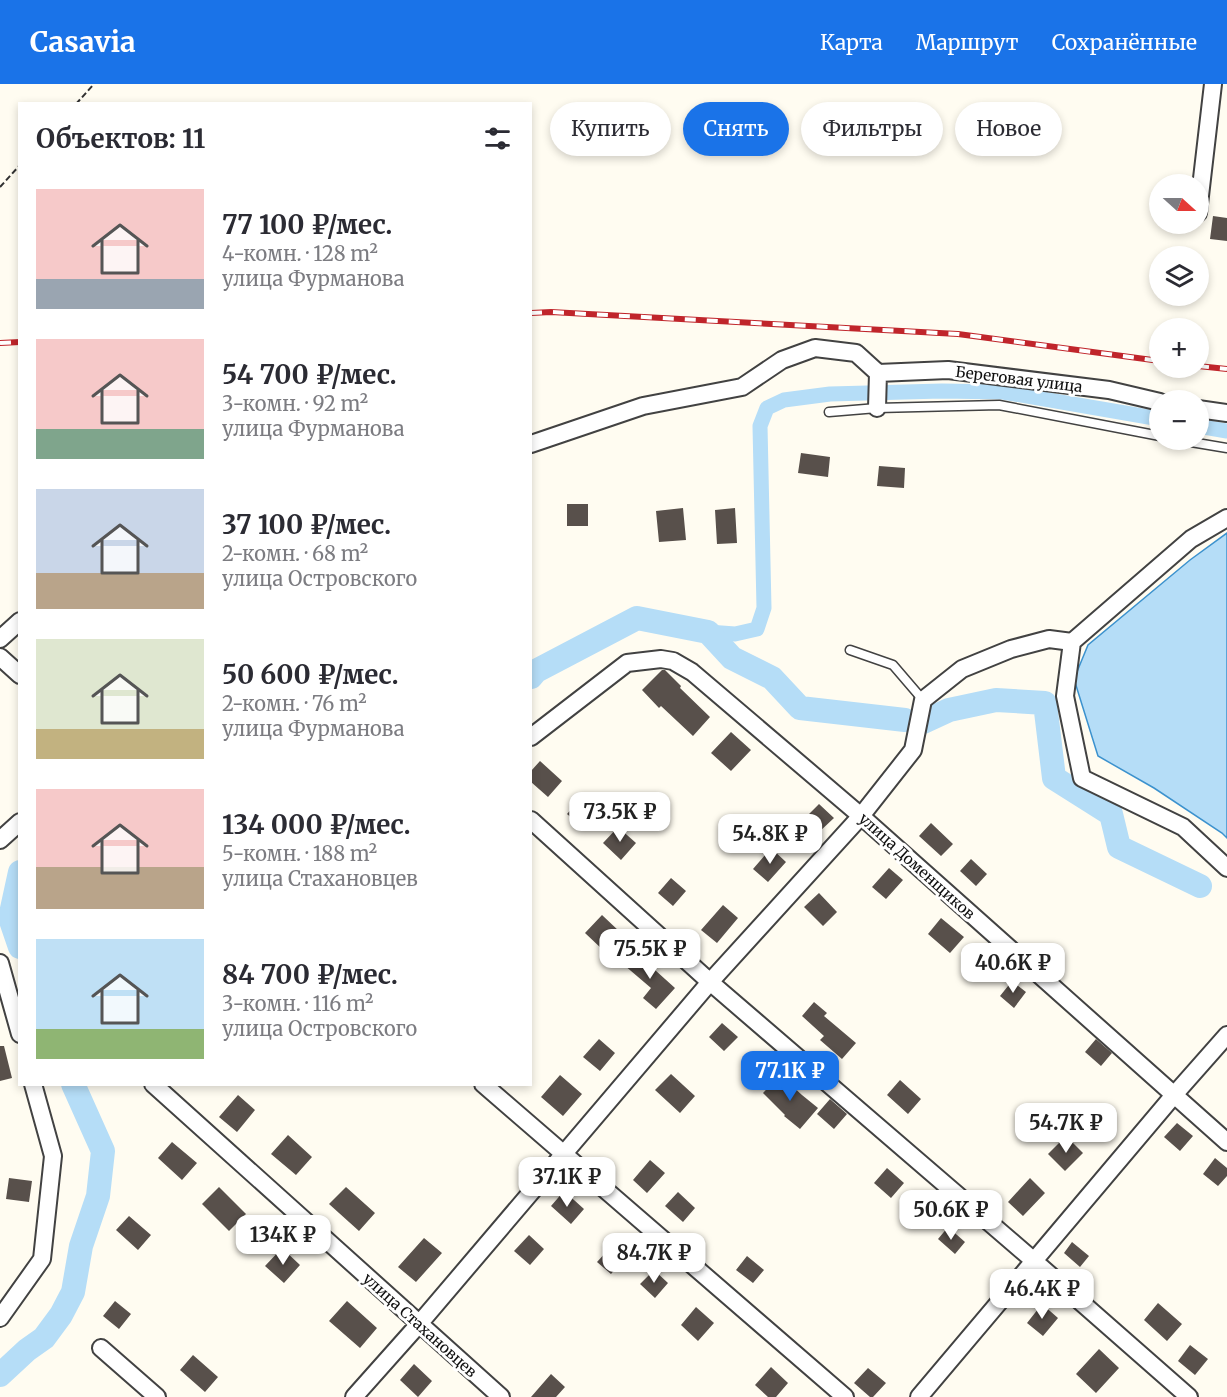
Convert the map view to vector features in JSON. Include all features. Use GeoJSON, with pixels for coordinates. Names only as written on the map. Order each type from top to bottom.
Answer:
{"type":"FeatureCollection","features":[{"type":"Feature","properties":{"kind":"street"},"geometry":{"type":"LineString","coordinates":[[1203,174],[1213,84]]}},
{"type":"Feature","properties":{"kind":"street"},"geometry":{"type":"LineString","coordinates":[[532,444],[643,406],[742,387],[782,360],[815,348],[856,353],[878,373],[876,408]]}},
{"type":"Feature","properties":{"kind":"street","name":"Береговая улица"},"geometry":{"type":"LineString","coordinates":[[878,373],[948,370],[1109,390],[1149,399]]}},
{"type":"Feature","properties":{"kind":"street"},"geometry":{"type":"LineString","coordinates":[[1209,411],[1227,413]]}},
{"type":"Feature","properties":{"kind":"street"},"geometry":{"type":"LineString","coordinates":[[1227,518],[1191,539],[1072,642],[1065,696],[1082,778],[1183,827],[1227,868]]}},
{"type":"Feature","properties":{"kind":"street"},"geometry":{"type":"LineString","coordinates":[[0,639],[18,623]]}},
{"type":"Feature","properties":{"kind":"street"},"geometry":{"type":"LineString","coordinates":[[354,1397],[419,1324],[710,982],[861,816],[913,750],[923,700],[962,669],[1011,649],[1049,639],[1072,642]]}},
{"type":"Feature","properties":{"kind":"street"},"geometry":{"type":"LineString","coordinates":[[0,657],[18,673]]}},
{"type":"Feature","properties":{"kind":"street","name":"улица Доменщиков"},"geometry":{"type":"LineString","coordinates":[[532,736],[627,663],[662,659],[673,661],[692,672],[861,816],[1227,1142]]}},
{"type":"Feature","properties":{"kind":"street"},"geometry":{"type":"LineString","coordinates":[[532,821],[710,982],[1189,1397]]}},
{"type":"Feature","properties":{"kind":"street"},"geometry":{"type":"LineString","coordinates":[[0,840],[18,824]]}},
{"type":"Feature","properties":{"kind":"street"},"geometry":{"type":"LineString","coordinates":[[0,963],[18,1027]]}},
{"type":"Feature","properties":{"kind":"street"},"geometry":{"type":"LineString","coordinates":[[919,1397],[1033,1260],[1227,1035]]}},
{"type":"Feature","properties":{"kind":"street"},"geometry":{"type":"LineString","coordinates":[[0,1318],[42,1259],[53,1156],[34,1086]]}},
{"type":"Feature","properties":{"kind":"street","name":"улица Стахановцев"},"geometry":{"type":"LineString","coordinates":[[155,1086],[501,1397]]}},
{"type":"Feature","properties":{"kind":"street"},"geometry":{"type":"LineString","coordinates":[[485,1086],[845,1397]]}},
{"type":"Feature","properties":{"kind":"street"},"geometry":{"type":"LineString","coordinates":[[101,1348],[157,1397]]}},
{"type":"Feature","properties":{"kind":"lane"},"geometry":{"type":"LineString","coordinates":[[829,412],[876,408],[999,405],[1149,434]]}},
{"type":"Feature","properties":{"kind":"lane"},"geometry":{"type":"LineString","coordinates":[[1209,445],[1227,448]]}},
{"type":"Feature","properties":{"kind":"lane"},"geometry":{"type":"LineString","coordinates":[[850,650],[893,665],[923,700]]}},
{"type":"Feature","properties":{"kind":"path"},"geometry":{"type":"LineString","coordinates":[[78,102],[94,84]]}},
{"type":"Feature","properties":{"kind":"path"},"geometry":{"type":"LineString","coordinates":[[0,187],[18,167]]}},
{"type":"Feature","properties":{"kind":"water"},"geometry":{"type":"Polygon","coordinates":[[[1227,533],[1227,838],[1154,788],[1098,756],[1074,679],[1088,645],[1190,560],[1227,533]]]}},
{"type":"Feature","properties":{"kind":"building"},"geometry":{"type":"Polygon","coordinates":[[[1213,216],[1227,218],[1227,241],[1210,239],[1213,216]]]}},
{"type":"Feature","properties":{"kind":"building"},"geometry":{"type":"Polygon","coordinates":[[[801,453],[830,457],[828,477],[798,473],[801,453]]]}},
{"type":"Feature","properties":{"kind":"building"},"geometry":{"type":"Polygon","coordinates":[[[879,466],[905,468],[904,488],[877,486],[879,466]]]}},
{"type":"Feature","properties":{"kind":"building"},"geometry":{"type":"Polygon","coordinates":[[[567,504],[588,504],[588,526],[567,526],[567,504]]]}},
{"type":"Feature","properties":{"kind":"building"},"geometry":{"type":"Polygon","coordinates":[[[683,508],[686,540],[659,542],[656,511],[683,508]]]}},
{"type":"Feature","properties":{"kind":"building"},"geometry":{"type":"Polygon","coordinates":[[[735,508],[737,543],[717,544],[715,510],[735,508]]]}},
{"type":"Feature","properties":{"kind":"building"},"geometry":{"type":"Polygon","coordinates":[[[662,670],[665,670],[710,717],[693,736],[661,706],[659,708],[642,690],[662,670]]]}},
{"type":"Feature","properties":{"kind":"building"},"geometry":{"type":"Polygon","coordinates":[[[731,732],[751,750],[731,771],[711,753],[731,732]]]}},
{"type":"Feature","properties":{"kind":"building"},"geometry":{"type":"Polygon","coordinates":[[[540,761],[562,781],[548,797],[532,783],[532,770],[540,761]]]}},
{"type":"Feature","properties":{"kind":"building"},"geometry":{"type":"Polygon","coordinates":[[[585,794],[597,806],[580,825],[567,814],[585,794]]]}},
{"type":"Feature","properties":{"kind":"building"},"geometry":{"type":"Polygon","coordinates":[[[819,804],[834,818],[818,833],[804,819],[819,804]]]}},
{"type":"Feature","properties":{"kind":"building"},"geometry":{"type":"Polygon","coordinates":[[[931,823],[953,844],[941,856],[919,836],[931,823]]]}},
{"type":"Feature","properties":{"kind":"building"},"geometry":{"type":"Polygon","coordinates":[[[618,827],[636,843],[621,860],[603,843],[618,827]]]}},
{"type":"Feature","properties":{"kind":"building"},"geometry":{"type":"Polygon","coordinates":[[[771,848],[786,862],[768,882],[753,869],[771,848]]]}},
{"type":"Feature","properties":{"kind":"building"},"geometry":{"type":"Polygon","coordinates":[[[971,859],[987,874],[976,886],[960,871],[971,859]]]}},
{"type":"Feature","properties":{"kind":"building"},"geometry":{"type":"Polygon","coordinates":[[[889,868],[903,880],[886,899],[872,887],[889,868]]]}},
{"type":"Feature","properties":{"kind":"building"},"geometry":{"type":"Polygon","coordinates":[[[671,878],[686,891],[673,906],[658,893],[671,878]]]}},
{"type":"Feature","properties":{"kind":"building"},"geometry":{"type":"Polygon","coordinates":[[[819,893],[837,912],[823,926],[804,907],[819,893]]]}},
{"type":"Feature","properties":{"kind":"building"},"geometry":{"type":"Polygon","coordinates":[[[723,905],[738,918],[717,943],[701,930],[723,905]]]}},
{"type":"Feature","properties":{"kind":"building"},"geometry":{"type":"Polygon","coordinates":[[[602,915],[620,932],[603,950],[585,933],[602,915]]]}},
{"type":"Feature","properties":{"kind":"building"},"geometry":{"type":"Polygon","coordinates":[[[941,918],[964,937],[950,953],[928,934],[941,918]]]}},
{"type":"Feature","properties":{"kind":"building"},"geometry":{"type":"Polygon","coordinates":[[[635,952],[675,988],[656,1009],[643,998],[651,988],[624,965],[635,952]]]}},
{"type":"Feature","properties":{"kind":"building"},"geometry":{"type":"Polygon","coordinates":[[[1012,981],[1026,992],[1014,1008],[1000,996],[1012,981]]]}},
{"type":"Feature","properties":{"kind":"building"},"geometry":{"type":"Polygon","coordinates":[[[814,1002],[827,1013],[824,1016],[856,1043],[842,1059],[820,1040],[824,1036],[802,1016],[814,1002]]]}},
{"type":"Feature","properties":{"kind":"building"},"geometry":{"type":"Polygon","coordinates":[[[722,1023],[738,1037],[724,1051],[709,1037],[722,1023]]]}},
{"type":"Feature","properties":{"kind":"building"},"geometry":{"type":"Polygon","coordinates":[[[599,1039],[615,1053],[600,1071],[583,1057],[599,1039]]]}},
{"type":"Feature","properties":{"kind":"building"},"geometry":{"type":"Polygon","coordinates":[[[1096,1039],[1112,1053],[1101,1066],[1085,1052],[1096,1039]]]}},
{"type":"Feature","properties":{"kind":"building"},"geometry":{"type":"Polygon","coordinates":[[[0,1046],[4,1046],[12,1078],[0,1081],[0,1046]]]}},
{"type":"Feature","properties":{"kind":"building"},"geometry":{"type":"Polygon","coordinates":[[[671,1074],[695,1096],[680,1113],[655,1090],[671,1074]]]}},
{"type":"Feature","properties":{"kind":"building"},"geometry":{"type":"Polygon","coordinates":[[[560,1075],[582,1094],[563,1116],[541,1097],[560,1075]]]}},
{"type":"Feature","properties":{"kind":"building"},"geometry":{"type":"Polygon","coordinates":[[[780,1075],[818,1108],[800,1129],[784,1116],[763,1093],[780,1075]]]}},
{"type":"Feature","properties":{"kind":"building"},"geometry":{"type":"Polygon","coordinates":[[[900,1080],[921,1099],[908,1114],[887,1095],[900,1080]]]}},
{"type":"Feature","properties":{"kind":"building"},"geometry":{"type":"Polygon","coordinates":[[[238,1095],[255,1110],[237,1132],[219,1117],[238,1095]]]}},
{"type":"Feature","properties":{"kind":"building"},"geometry":{"type":"Polygon","coordinates":[[[830,1099],[847,1114],[834,1129],[817,1114],[830,1099]]]}},
{"type":"Feature","properties":{"kind":"building"},"geometry":{"type":"Polygon","coordinates":[[[1177,1123],[1193,1136],[1180,1151],[1164,1137],[1177,1123]]]}},
{"type":"Feature","properties":{"kind":"building"},"geometry":{"type":"Polygon","coordinates":[[[288,1135],[312,1157],[296,1175],[271,1154],[288,1135]]]}},
{"type":"Feature","properties":{"kind":"building"},"geometry":{"type":"Polygon","coordinates":[[[1066,1136],[1083,1153],[1065,1171],[1048,1154],[1066,1136]]]}},
{"type":"Feature","properties":{"kind":"building"},"geometry":{"type":"Polygon","coordinates":[[[172,1142],[197,1163],[182,1180],[158,1158],[172,1142]]]}},
{"type":"Feature","properties":{"kind":"building"},"geometry":{"type":"Polygon","coordinates":[[[1215,1158],[1227,1168],[1227,1176],[1218,1186],[1203,1174],[1215,1158]]]}},
{"type":"Feature","properties":{"kind":"building"},"geometry":{"type":"Polygon","coordinates":[[[650,1160],[665,1173],[647,1193],[633,1180],[650,1160]]]}},
{"type":"Feature","properties":{"kind":"building"},"geometry":{"type":"Polygon","coordinates":[[[887,1168],[904,1183],[891,1198],[874,1183],[887,1168]]]}},
{"type":"Feature","properties":{"kind":"building"},"geometry":{"type":"Polygon","coordinates":[[[9,1178],[32,1181],[29,1202],[6,1199],[9,1178]]]}},
{"type":"Feature","properties":{"kind":"building"},"geometry":{"type":"Polygon","coordinates":[[[1030,1178],[1045,1193],[1023,1216],[1008,1202],[1030,1178]]]}},
{"type":"Feature","properties":{"kind":"building"},"geometry":{"type":"Polygon","coordinates":[[[219,1187],[246,1214],[229,1231],[202,1204],[219,1187]]]}},
{"type":"Feature","properties":{"kind":"building"},"geometry":{"type":"Polygon","coordinates":[[[346,1187],[375,1213],[359,1231],[329,1204],[346,1187]]]}},
{"type":"Feature","properties":{"kind":"building"},"geometry":{"type":"Polygon","coordinates":[[[564,1191],[584,1209],[571,1224],[551,1206],[564,1191]]]}},
{"type":"Feature","properties":{"kind":"building"},"geometry":{"type":"Polygon","coordinates":[[[678,1192],[695,1208],[683,1222],[665,1206],[678,1192]]]}},
{"type":"Feature","properties":{"kind":"building"},"geometry":{"type":"Polygon","coordinates":[[[129,1216],[151,1235],[138,1250],[116,1230],[129,1216]]]}},
{"type":"Feature","properties":{"kind":"building"},"geometry":{"type":"Polygon","coordinates":[[[948,1227],[965,1242],[955,1254],[938,1239],[948,1227]]]}},
{"type":"Feature","properties":{"kind":"building"},"geometry":{"type":"Polygon","coordinates":[[[529,1235],[544,1249],[530,1265],[514,1251],[529,1235]]]}},
{"type":"Feature","properties":{"kind":"building"},"geometry":{"type":"Polygon","coordinates":[[[424,1238],[442,1253],[416,1282],[398,1267],[424,1238]]]}},
{"type":"Feature","properties":{"kind":"building"},"geometry":{"type":"Polygon","coordinates":[[[617,1240],[630,1252],[611,1274],[597,1262],[617,1240]]]}},
{"type":"Feature","properties":{"kind":"building"},"geometry":{"type":"Polygon","coordinates":[[[1072,1242],[1089,1256],[1080,1267],[1064,1253],[1072,1242]]]}},
{"type":"Feature","properties":{"kind":"building"},"geometry":{"type":"Polygon","coordinates":[[[282,1248],[300,1265],[284,1283],[265,1266],[282,1248]]]}},
{"type":"Feature","properties":{"kind":"building"},"geometry":{"type":"Polygon","coordinates":[[[747,1256],[764,1270],[753,1283],[736,1270],[747,1256]]]}},
{"type":"Feature","properties":{"kind":"building"},"geometry":{"type":"Polygon","coordinates":[[[654,1270],[668,1283],[655,1298],[640,1284],[654,1270]]]}},
{"type":"Feature","properties":{"kind":"building"},"geometry":{"type":"Polygon","coordinates":[[[115,1301],[131,1314],[119,1329],[103,1316],[115,1301]]]}},
{"type":"Feature","properties":{"kind":"building"},"geometry":{"type":"Polygon","coordinates":[[[347,1301],[377,1328],[360,1348],[329,1321],[347,1301]]]}},
{"type":"Feature","properties":{"kind":"building"},"geometry":{"type":"Polygon","coordinates":[[[1158,1303],[1182,1324],[1167,1341],[1144,1320],[1158,1303]]]}},
{"type":"Feature","properties":{"kind":"building"},"geometry":{"type":"Polygon","coordinates":[[[1042,1304],[1058,1318],[1043,1336],[1027,1323],[1042,1304]]]}},
{"type":"Feature","properties":{"kind":"building"},"geometry":{"type":"Polygon","coordinates":[[[696,1307],[714,1323],[698,1341],[681,1325],[696,1307]]]}},
{"type":"Feature","properties":{"kind":"building"},"geometry":{"type":"Polygon","coordinates":[[[1190,1345],[1208,1359],[1195,1375],[1178,1361],[1190,1345]]]}},
{"type":"Feature","properties":{"kind":"building"},"geometry":{"type":"Polygon","coordinates":[[[1099,1349],[1119,1368],[1096,1393],[1076,1374],[1099,1349]]]}},
{"type":"Feature","properties":{"kind":"building"},"geometry":{"type":"Polygon","coordinates":[[[193,1355],[218,1377],[205,1392],[180,1370],[193,1355]]]}},
{"type":"Feature","properties":{"kind":"building"},"geometry":{"type":"Polygon","coordinates":[[[414,1364],[432,1381],[418,1397],[400,1380],[414,1364]]]}},
{"type":"Feature","properties":{"kind":"building"},"geometry":{"type":"Polygon","coordinates":[[[771,1367],[788,1383],[776,1397],[768,1397],[755,1385],[771,1367]]]}},
{"type":"Feature","properties":{"kind":"building"},"geometry":{"type":"Polygon","coordinates":[[[868,1368],[886,1383],[873,1397],[854,1383],[868,1368]]]}},
{"type":"Feature","properties":{"kind":"building"},"geometry":{"type":"Polygon","coordinates":[[[551,1374],[565,1387],[556,1397],[531,1397],[551,1374]]]}},
{"type":"Feature","properties":{"kind":"waterway"},"geometry":{"type":"LineString","coordinates":[[708,632],[735,634],[757,629],[764,608],[760,426],[767,408],[784,400],[830,394],[1003,392],[1149,417]]}},
{"type":"Feature","properties":{"kind":"waterway"},"geometry":{"type":"LineString","coordinates":[[1209,428],[1227,431]]}},
{"type":"Feature","properties":{"kind":"waterway"},"geometry":{"type":"LineString","coordinates":[[532,676],[536,671],[637,618],[708,632],[732,658],[772,678],[800,708],[905,720]]}},
{"type":"Feature","properties":{"kind":"waterway"},"geometry":{"type":"LineString","coordinates":[[923,722],[949,710],[996,700],[1045,703],[1054,778],[1111,814],[1119,847],[1200,886]]}},
{"type":"Feature","properties":{"kind":"waterway"},"geometry":{"type":"LineString","coordinates":[[18,881],[10,918],[18,941]]}},
{"type":"Feature","properties":{"kind":"waterway"},"geometry":{"type":"LineString","coordinates":[[0,1375],[44,1338],[61,1315],[73,1292],[81,1246],[98,1196],[103,1151],[74,1086]]}},
{"type":"Feature","properties":{"kind":"railway"},"geometry":{"type":"LineString","coordinates":[[532,313],[551,312],[958,334],[1149,360]]}},
{"type":"Feature","properties":{"kind":"railway"},"geometry":{"type":"LineString","coordinates":[[0,343],[18,342]]}},
{"type":"Feature","properties":{"kind":"railway"},"geometry":{"type":"LineString","coordinates":[[1209,367],[1227,369]]}}]}
